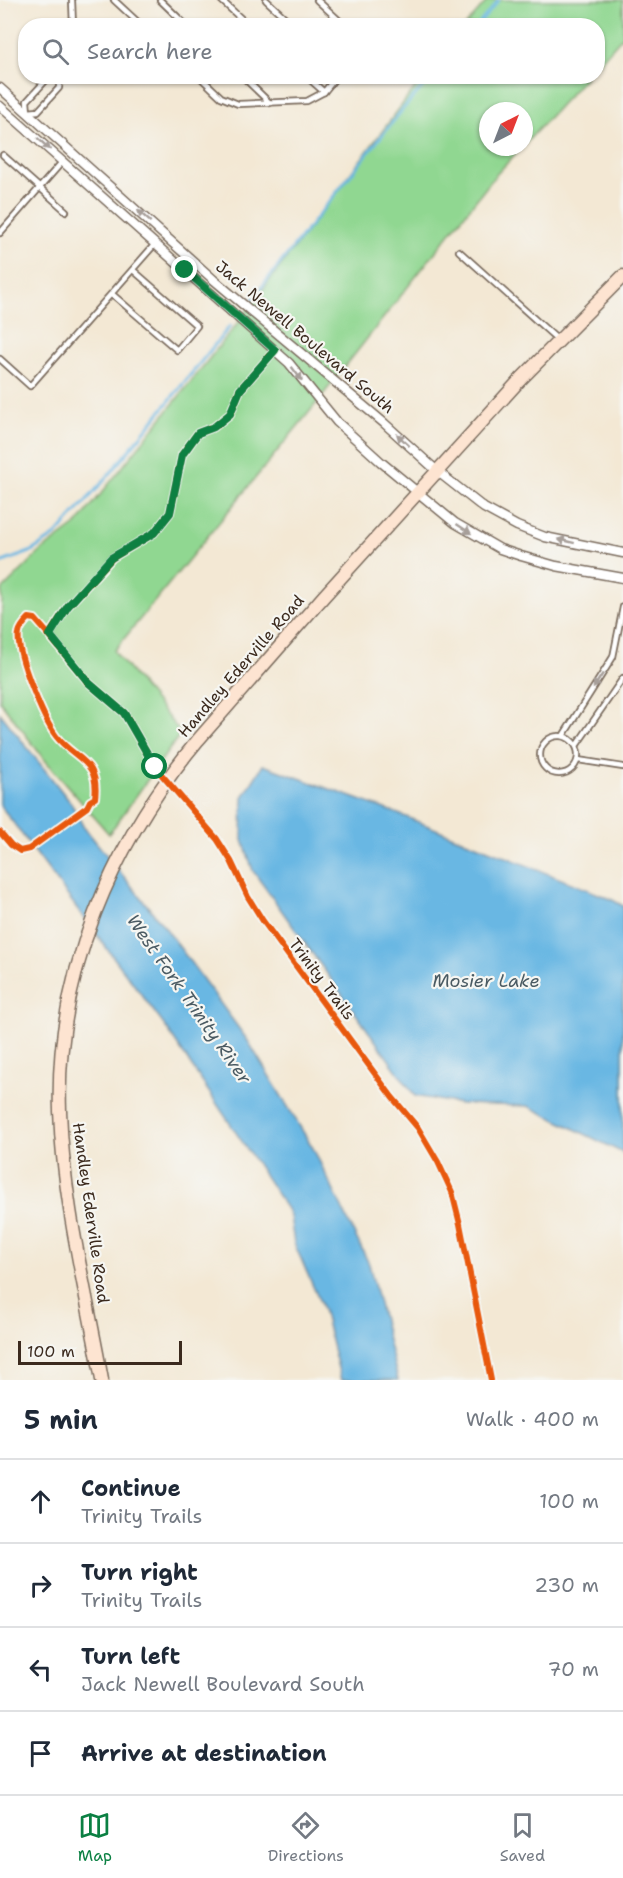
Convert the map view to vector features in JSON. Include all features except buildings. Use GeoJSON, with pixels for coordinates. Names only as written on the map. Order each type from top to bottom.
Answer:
{"type":"FeatureCollection","features":[{"type":"Feature","properties":{"kind":"main road","name":"Handley Ederville Road"},"geometry":{"type":"LineString","coordinates":[[102,1380],[71,1207],[63,1145],[61,1088],[66,1023],[78,963],[94,912],[113,870],[136,825],[178,763],[324,596],[519,381],[623,276]]}},
{"type":"Feature","properties":{"kind":"street","name":"Jack Newell Boulevard South"},"geometry":{"type":"LineString","coordinates":[[0,88],[163,234],[437,471],[484,508],[517,526],[545,537],[623,553]]}},
{"type":"Feature","properties":{"kind":"street","name":"Jack Newell Boulevard South"},"geometry":{"type":"LineString","coordinates":[[0,105],[289,363],[337,422],[454,523],[500,549],[556,566],[623,578]]}},
{"type":"Feature","properties":{"kind":"street"},"geometry":{"type":"LineString","coordinates":[[19,122],[28,112]]}},
{"type":"Feature","properties":{"kind":"street"},"geometry":{"type":"LineString","coordinates":[[63,161],[72,151]]}},
{"type":"Feature","properties":{"kind":"street"},"geometry":{"type":"LineString","coordinates":[[155,244],[163,234]]}},
{"type":"Feature","properties":{"kind":"lane"},"geometry":{"type":"LineString","coordinates":[[72,0],[73,18]]}},
{"type":"Feature","properties":{"kind":"lane"},"geometry":{"type":"LineString","coordinates":[[114,0],[133,18]]}},
{"type":"Feature","properties":{"kind":"lane"},"geometry":{"type":"LineString","coordinates":[[160,0],[179,18]]}},
{"type":"Feature","properties":{"kind":"lane"},"geometry":{"type":"LineString","coordinates":[[221,0],[240,18]]}},
{"type":"Feature","properties":{"kind":"lane"},"geometry":{"type":"LineString","coordinates":[[266,0],[285,18]]}},
{"type":"Feature","properties":{"kind":"lane"},"geometry":{"type":"LineString","coordinates":[[317,0],[336,18]]}},
{"type":"Feature","properties":{"kind":"lane"},"geometry":{"type":"LineString","coordinates":[[43,84],[27,101],[28,112],[38,111],[59,88],[59,84]]}},
{"type":"Feature","properties":{"kind":"lane"},"geometry":{"type":"LineString","coordinates":[[207,84],[221,97],[238,104],[307,101],[324,92],[330,84]]}},
{"type":"Feature","properties":{"kind":"lane"},"geometry":{"type":"LineString","coordinates":[[250,84],[270,103]]}},
{"type":"Feature","properties":{"kind":"lane"},"geometry":{"type":"LineString","coordinates":[[315,84],[324,92]]}},
{"type":"Feature","properties":{"kind":"lane"},"geometry":{"type":"LineString","coordinates":[[3,155],[66,211]]}},
{"type":"Feature","properties":{"kind":"lane"},"geometry":{"type":"LineString","coordinates":[[0,233],[63,161]]}},
{"type":"Feature","properties":{"kind":"lane"},"geometry":{"type":"LineString","coordinates":[[0,359],[30,386],[155,244]]}},
{"type":"Feature","properties":{"kind":"lane"},"geometry":{"type":"LineString","coordinates":[[459,251],[559,341]]}},
{"type":"Feature","properties":{"kind":"lane"},"geometry":{"type":"LineString","coordinates":[[112,294],[177,350],[197,326],[133,270]]}},
{"type":"Feature","properties":{"kind":"lane"},"geometry":{"type":"LineString","coordinates":[[563,736],[613,657],[621,629],[623,607]]}},
{"type":"Feature","properties":{"kind":"lane"},"geometry":{"type":"LineString","coordinates":[[576,746],[623,678]]}},
{"type":"Feature","properties":{"kind":"lane"},"geometry":{"type":"LineString","coordinates":[[556,736],[563,736],[572,740],[576,746],[578,760],[568,771],[553,772],[543,764],[540,752],[544,743],[556,736]]}},
{"type":"Feature","properties":{"kind":"lane"},"geometry":{"type":"LineString","coordinates":[[578,760],[623,767]]}},
{"type":"Feature","properties":{"kind":"green space"},"geometry":{"type":"Polygon","coordinates":[[[488,0],[623,0],[623,36],[605,56],[605,18],[472,18],[488,0]]]}},
{"type":"Feature","properties":{"kind":"green space"},"geometry":{"type":"Polygon","coordinates":[[[418,84],[580,84],[533,135],[533,102],[479,102],[479,156],[514,156],[495,176],[311,410],[114,651],[181,733],[109,834],[44,759],[0,701],[2,590],[41,551],[76,525],[237,324],[418,84]]]}},
{"type":"Feature","properties":{"kind":"water","name":"West Fork Trinity River"},"geometry":{"type":"Polygon","coordinates":[[[0,713],[71,803],[83,826],[167,930],[248,1041],[313,1148],[369,1264],[398,1380],[341,1380],[323,1309],[294,1243],[287,1209],[167,1029],[0,805],[0,713]]]}},
{"type":"Feature","properties":{"kind":"water","name":"Mosier Lake"},"geometry":{"type":"Polygon","coordinates":[[[263,765],[396,813],[611,899],[623,906],[623,1153],[528,1106],[461,1104],[415,1096],[253,871],[242,837],[243,797],[263,765]]]}},
{"type":"Feature","properties":{"kind":"waterway"},"geometry":{"type":"LineString","coordinates":[[484,18],[499,0]]}},
{"type":"Feature","properties":{"kind":"waterway"},"geometry":{"type":"LineString","coordinates":[[253,298],[425,84]]}},
{"type":"Feature","properties":{"kind":"waterway"},"geometry":{"type":"LineString","coordinates":[[0,563],[30,552],[56,535],[109,475],[230,326]]}},
{"type":"Feature","properties":{"kind":"cycle path"},"geometry":{"type":"LineString","coordinates":[[0,832],[11,845],[20,851],[29,849],[87,807],[95,798],[94,775],[90,768],[56,736],[38,701],[21,655],[19,633],[22,627],[29,618],[35,619],[49,635],[68,606],[112,558],[154,533],[170,513],[182,455],[198,433],[214,427],[230,414],[240,390],[275,350]]}},
{"type":"Feature","properties":{"kind":"cycle path","name":"Trinity Trails"},"geometry":{"type":"LineString","coordinates":[[49,635],[89,683],[124,713],[155,767],[217,839],[263,921],[392,1097],[418,1128],[452,1192],[491,1380]]}},
{"type":"Feature","properties":{"kind":"route"},"geometry":{"type":"LineString","coordinates":[[155,767],[124,713],[89,683],[50,635],[68,606],[111,558],[154,533],[170,513],[182,455],[198,433],[214,427],[230,414],[240,390],[275,350],[185,270]]}}]}
